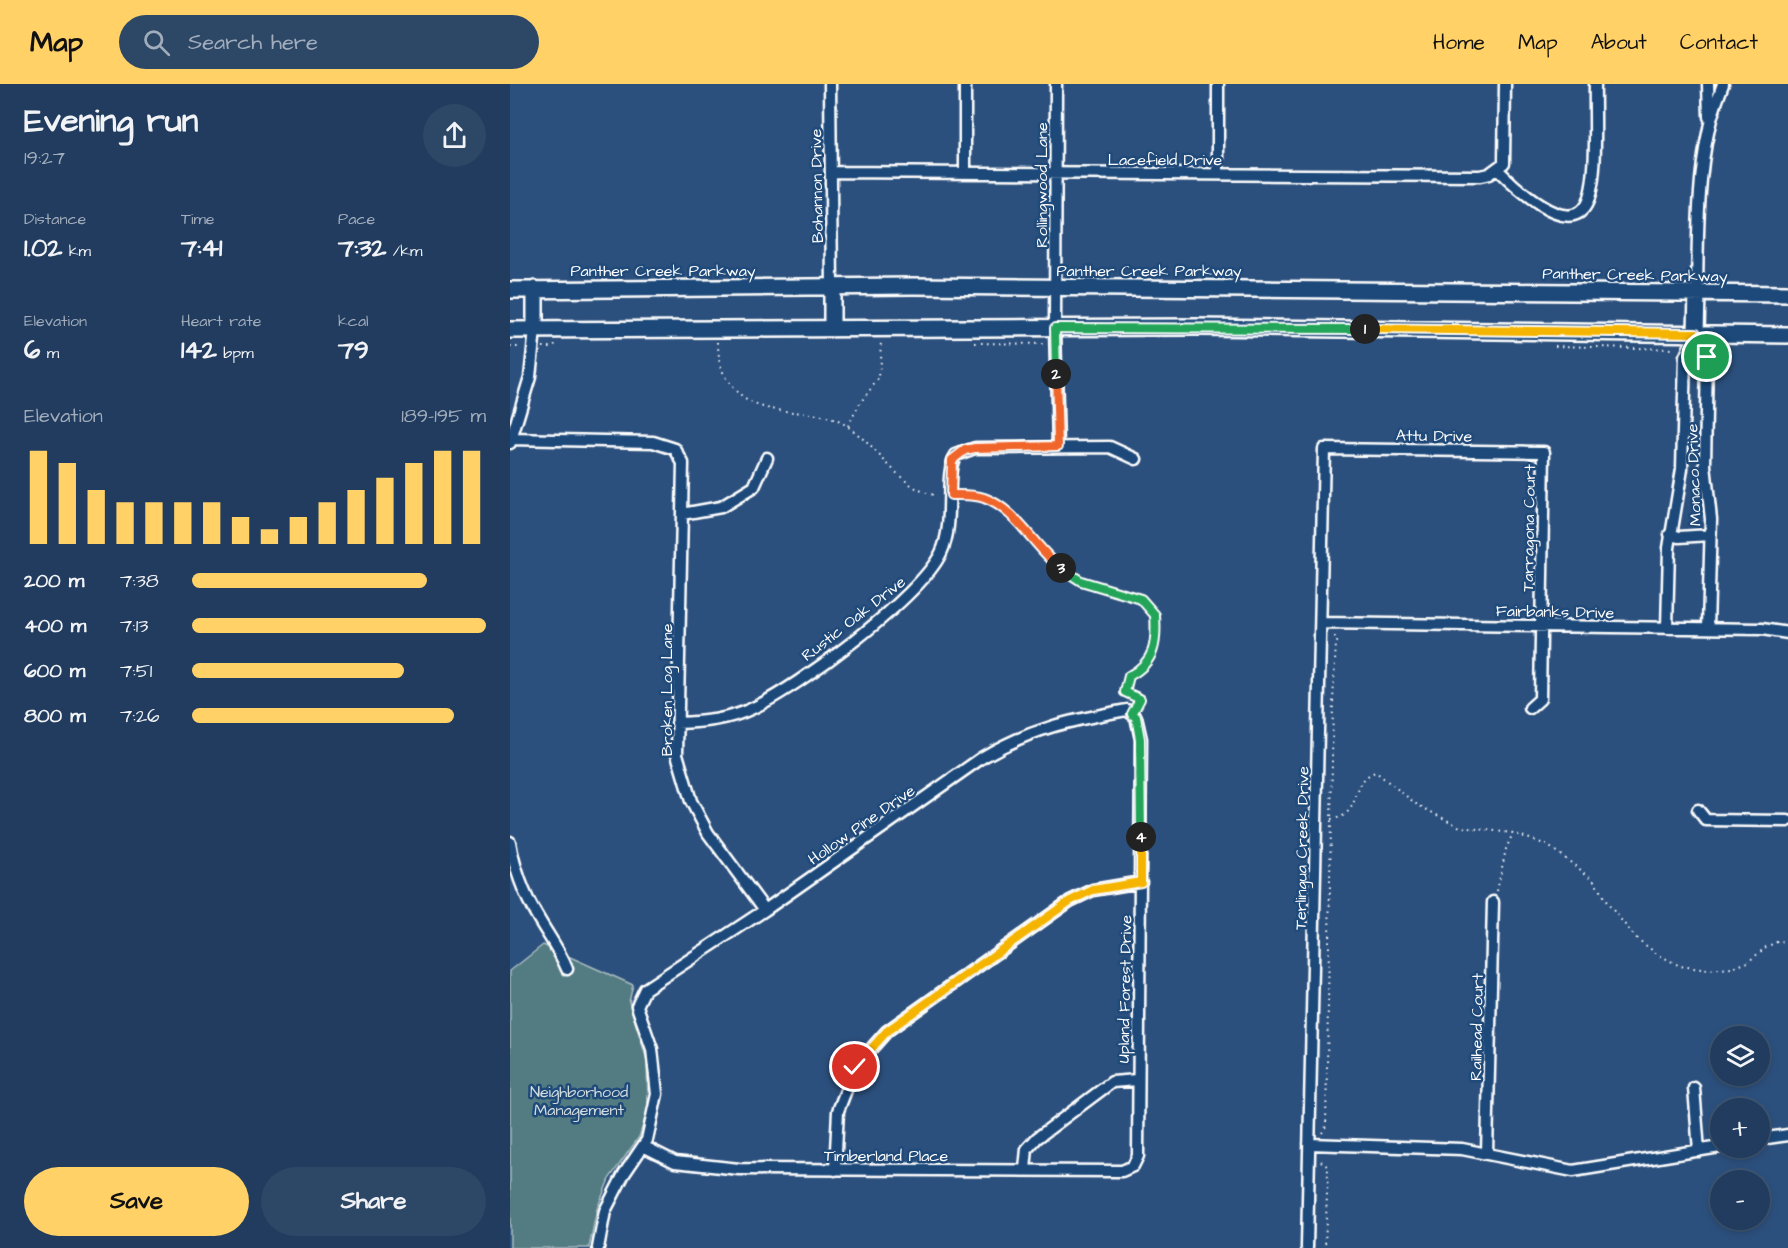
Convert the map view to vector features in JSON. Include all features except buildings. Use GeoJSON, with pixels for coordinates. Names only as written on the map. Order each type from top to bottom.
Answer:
{"type":"FeatureCollection","features":[{"type":"Feature","properties":{"kind":"main road"},"geometry":{"type":"LineString","coordinates":[[832,287],[832,329]]}},
{"type":"Feature","properties":{"kind":"main road","name":"Panther Creek Parkway"},"geometry":{"type":"LineString","coordinates":[[510,290],[1055,287],[1788,294]]}},
{"type":"Feature","properties":{"kind":"main road"},"geometry":{"type":"LineString","coordinates":[[535,290],[535,330]]}},
{"type":"Feature","properties":{"kind":"main road"},"geometry":{"type":"LineString","coordinates":[[1696,333],[1697,292]]}},
{"type":"Feature","properties":{"kind":"main road"},"geometry":{"type":"LineString","coordinates":[[510,330],[1055,328],[1788,334]]}},
{"type":"Feature","properties":{"kind":"street","name":"Bohannon Drive"},"geometry":{"type":"LineString","coordinates":[[830,84],[832,287]]}},
{"type":"Feature","properties":{"kind":"street"},"geometry":{"type":"LineString","coordinates":[[965,84],[965,173]]}},
{"type":"Feature","properties":{"kind":"street","name":"Rollingwood Lane"},"geometry":{"type":"LineString","coordinates":[[1056,84],[1055,328],[1058,446]]}},
{"type":"Feature","properties":{"kind":"street"},"geometry":{"type":"LineString","coordinates":[[1218,84],[1218,174]]}},
{"type":"Feature","properties":{"kind":"street"},"geometry":{"type":"LineString","coordinates":[[1506,84],[1506,155],[1504,163],[1498,170],[1529,199],[1562,215],[1570,216],[1583,209],[1587,203],[1592,176],[1595,84]]}},
{"type":"Feature","properties":{"kind":"street"},"geometry":{"type":"LineString","coordinates":[[1697,292],[1698,209],[1709,127],[1708,84]]}},
{"type":"Feature","properties":{"kind":"street"},"geometry":{"type":"LineString","coordinates":[[1709,127],[1723,84]]}},
{"type":"Feature","properties":{"kind":"street","name":"Lacefield Drive"},"geometry":{"type":"LineString","coordinates":[[831,172],[1480,176],[1498,170]]}},
{"type":"Feature","properties":{"kind":"street"},"geometry":{"type":"LineString","coordinates":[[510,441],[530,377],[535,330]]}},
{"type":"Feature","properties":{"kind":"street","name":"Monaco Drive"},"geometry":{"type":"LineString","coordinates":[[1667,628],[1670,534],[1682,469],[1685,357],[1696,333]]}},
{"type":"Feature","properties":{"kind":"street","name":"Monaco Drive"},"geometry":{"type":"LineString","coordinates":[[1696,333],[1707,357],[1705,458],[1710,504],[1708,628]]}},
{"type":"Feature","properties":{"kind":"street","name":"Broken Log Lane"},"geometry":{"type":"LineString","coordinates":[[510,441],[653,442],[675,449],[683,463],[677,753],[691,801],[708,833],[765,910]]}},
{"type":"Feature","properties":{"kind":"street"},"geometry":{"type":"LineString","coordinates":[[1058,446],[1110,447],[1136,459]]}},
{"type":"Feature","properties":{"kind":"street","name":"Rustic Oak Drive"},"geometry":{"type":"LineString","coordinates":[[677,723],[716,722],[753,708],[811,671],[910,594],[927,577],[941,553],[951,520],[951,467],[956,455],[975,448],[1058,446]]}},
{"type":"Feature","properties":{"kind":"street","name":"Attu Drive"},"geometry":{"type":"LineString","coordinates":[[1324,449],[1545,452]]}},
{"type":"Feature","properties":{"kind":"street","name":"Terlingua Creek Drive"},"geometry":{"type":"LineString","coordinates":[[1307,1248],[1324,449]]}},
{"type":"Feature","properties":{"kind":"street","name":"Tarragona Court"},"geometry":{"type":"LineString","coordinates":[[1530,708],[1540,699],[1545,452]]}},
{"type":"Feature","properties":{"kind":"street"},"geometry":{"type":"LineString","coordinates":[[682,514],[721,507],[754,487],[767,458]]}},
{"type":"Feature","properties":{"kind":"street"},"geometry":{"type":"LineString","coordinates":[[1670,534],[1679,537],[1710,536]]}},
{"type":"Feature","properties":{"kind":"street","name":"Fairbanks Drive"},"geometry":{"type":"LineString","coordinates":[[1321,622],[1762,629],[1788,633]]}},
{"type":"Feature","properties":{"kind":"street","name":"Upland Forest Drive"},"geometry":{"type":"LineString","coordinates":[[1129,712],[1136,717],[1140,739],[1138,1156],[1133,1166]]}},
{"type":"Feature","properties":{"kind":"street","name":"Hollow Pine Drive"},"geometry":{"type":"LineString","coordinates":[[643,1146],[647,1140],[657,1094],[652,1049],[636,1006],[645,989],[765,910],[983,757],[1015,738],[1056,723],[1129,712]]}},
{"type":"Feature","properties":{"kind":"street"},"geometry":{"type":"LineString","coordinates":[[1698,810],[1706,820],[1788,821]]}},
{"type":"Feature","properties":{"kind":"street"},"geometry":{"type":"LineString","coordinates":[[510,842],[513,861],[535,914],[560,952],[567,969]]}},
{"type":"Feature","properties":{"kind":"street"},"geometry":{"type":"LineString","coordinates":[[835,1170],[838,1110],[855,1067],[887,1031],[1070,901],[1093,890],[1141,882]]}},
{"type":"Feature","properties":{"kind":"street","name":"Railhead Court"},"geometry":{"type":"LineString","coordinates":[[1487,1153],[1493,902]]}},
{"type":"Feature","properties":{"kind":"street"},"geometry":{"type":"LineString","coordinates":[[1025,1169],[1027,1149],[1037,1138],[1112,1082],[1137,1080]]}},
{"type":"Feature","properties":{"kind":"street"},"geometry":{"type":"LineString","coordinates":[[1694,1088],[1699,1151]]}},
{"type":"Feature","properties":{"kind":"street"},"geometry":{"type":"LineString","coordinates":[[1770,1138],[1788,1136]]}},
{"type":"Feature","properties":{"kind":"street"},"geometry":{"type":"LineString","coordinates":[[1309,1144],[1431,1147],[1487,1153],[1574,1171],[1710,1149]]}},
{"type":"Feature","properties":{"kind":"street"},"geometry":{"type":"LineString","coordinates":[[598,1248],[604,1211],[624,1174],[643,1146]]}},
{"type":"Feature","properties":{"kind":"street","name":"Timberland Place"},"geometry":{"type":"LineString","coordinates":[[643,1146],[675,1162],[739,1169],[1122,1171],[1133,1166]]}},
{"type":"Feature","properties":{"kind":"path"},"geometry":{"type":"LineString","coordinates":[[848,426],[860,403],[879,378],[881,339]]}},
{"type":"Feature","properties":{"kind":"path"},"geometry":{"type":"LineString","coordinates":[[717,340],[718,361],[724,376],[741,397],[753,403],[807,412],[840,421],[912,486],[931,494],[983,497],[999,506],[1047,557],[1070,574],[1093,585],[1141,599],[1151,607],[1155,615],[1154,652],[1146,666],[1129,676],[1126,683],[1125,692],[1140,699],[1129,712]]}},
{"type":"Feature","properties":{"kind":"path"},"geometry":{"type":"LineString","coordinates":[[510,347],[520,347]]}},
{"type":"Feature","properties":{"kind":"path"},"geometry":{"type":"LineString","coordinates":[[1321,1134],[1326,1126],[1335,643],[1338,641],[1332,634]]}},
{"type":"Feature","properties":{"kind":"path"},"geometry":{"type":"LineString","coordinates":[[1331,819],[1341,818],[1352,810],[1358,790],[1368,775],[1376,772],[1416,804],[1460,827],[1513,833],[1547,845],[1593,879],[1608,904],[1635,937],[1680,966],[1708,970],[1732,968],[1748,962],[1766,947],[1779,941],[1788,942]]}},
{"type":"Feature","properties":{"kind":"path"},"geometry":{"type":"LineString","coordinates":[[1493,902],[1503,872],[1506,849],[1513,833]]}},
{"type":"Feature","properties":{"kind":"path"},"geometry":{"type":"LineString","coordinates":[[1321,1161],[1328,1167],[1325,1248]]}},
{"type":"Feature","properties":{"kind":"green space","name":"Neighborhood Management"},"geometry":{"type":"Polygon","coordinates":[[[543,945],[633,985],[629,1002],[647,1060],[648,1110],[639,1137],[609,1179],[597,1209],[589,1248],[510,1248],[510,971],[543,945]]]}},
{"type":"Feature","properties":{"kind":"route"},"geometry":{"type":"LineString","coordinates":[[855,1067],[887,1031],[1070,901],[1093,890],[1141,882],[1140,739],[1136,717],[1132,714],[1140,699],[1125,692],[1129,676],[1146,666],[1154,652],[1155,615],[1151,607],[1141,599],[1081,581],[1070,574],[1047,557],[999,506],[983,497],[951,495],[952,460],[965,450],[1058,446],[1055,328],[1197,327],[1696,333],[1707,357]]}}]}
